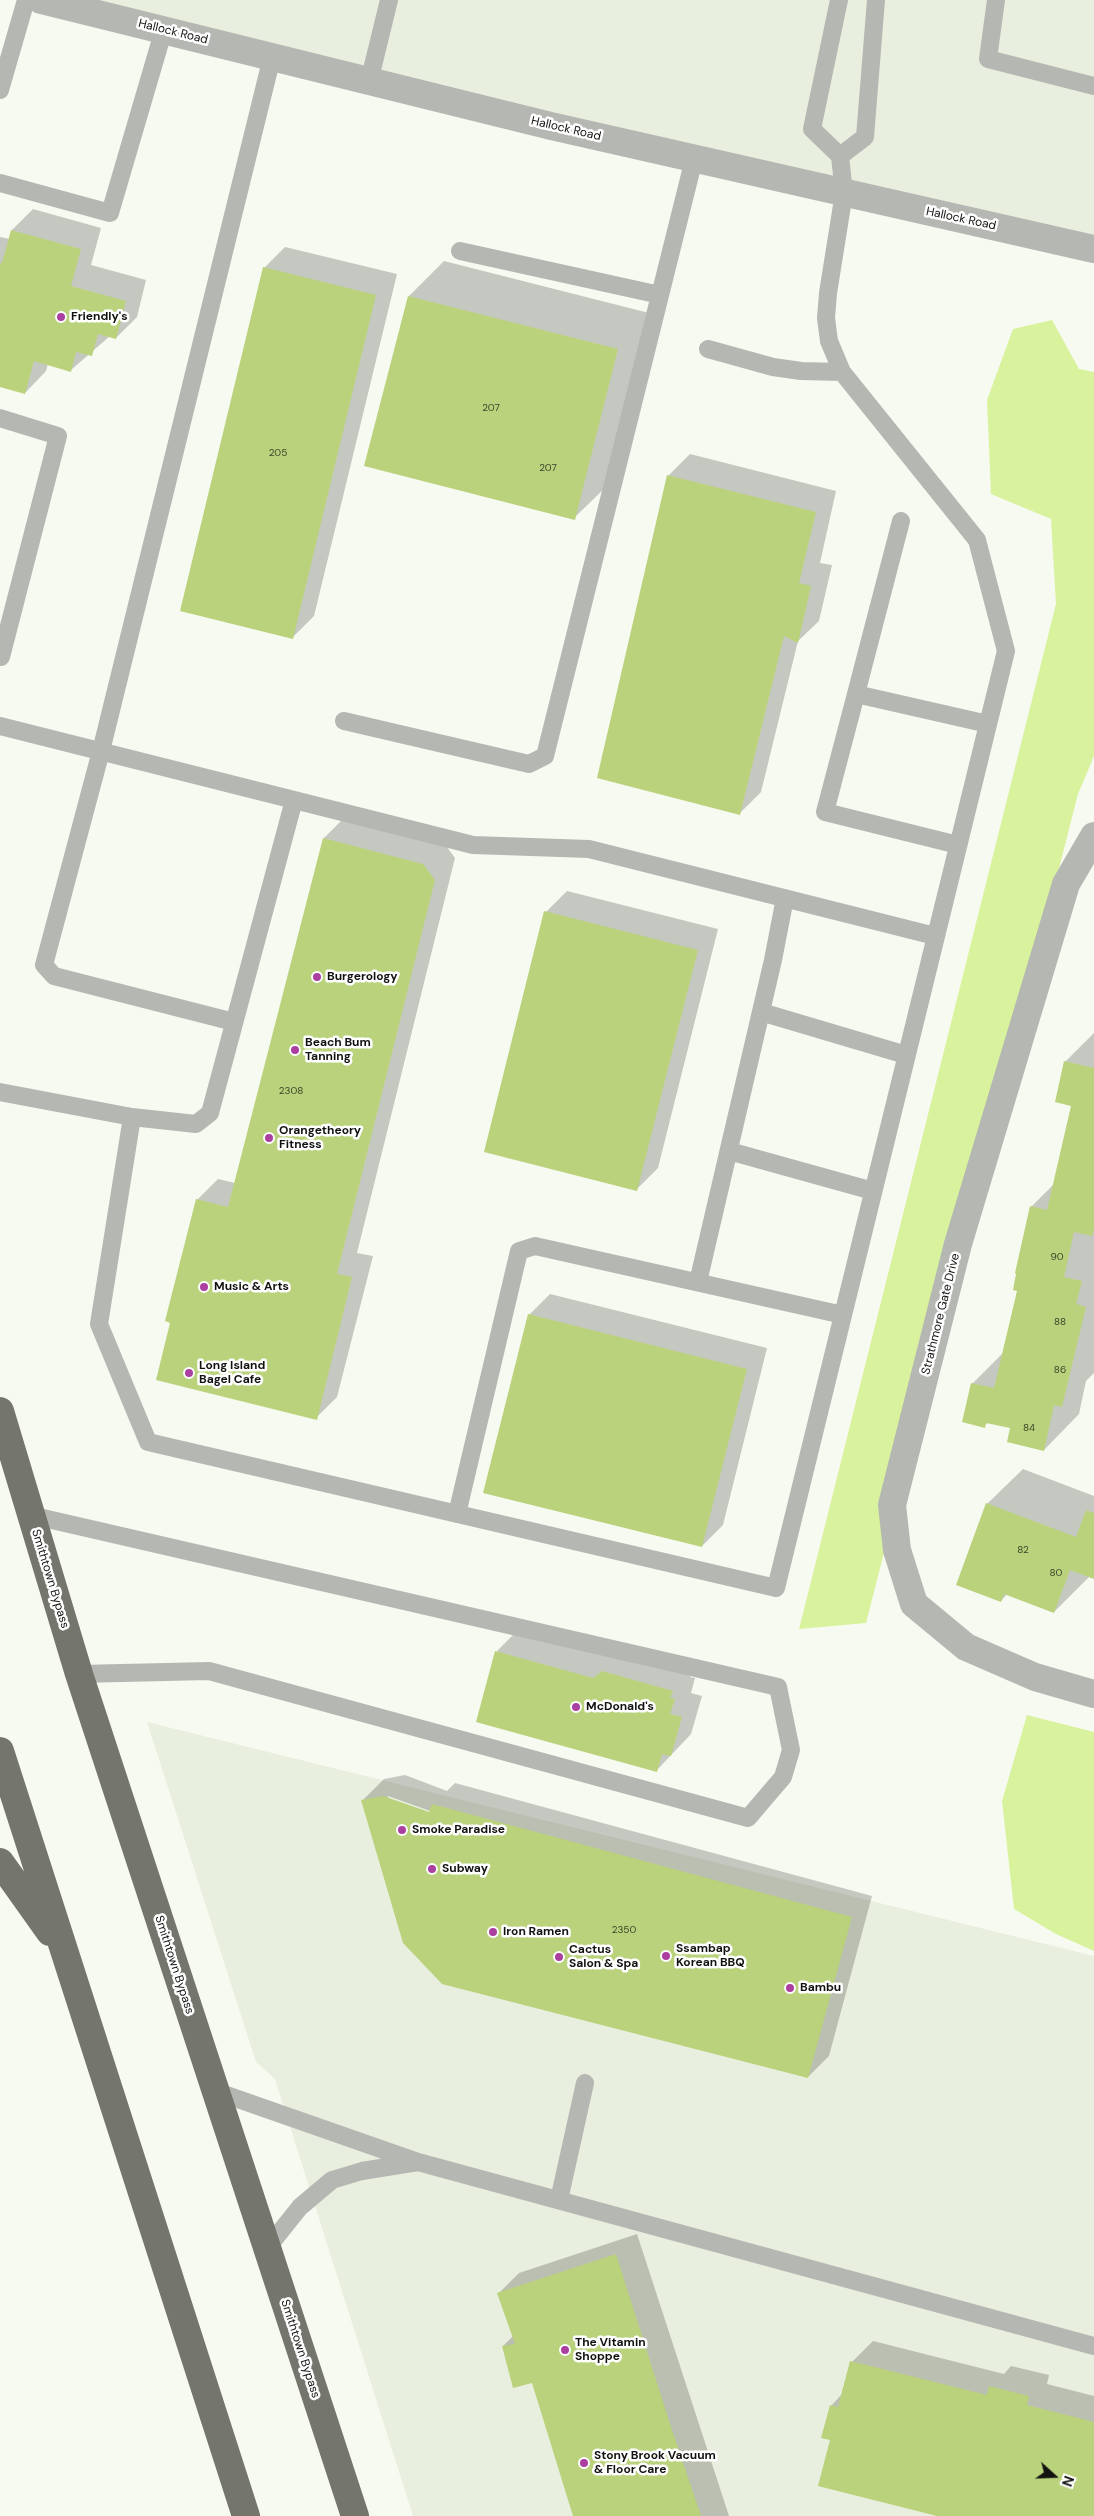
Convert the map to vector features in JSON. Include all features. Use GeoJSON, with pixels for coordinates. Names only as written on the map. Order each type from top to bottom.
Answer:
{"type":"FeatureCollection","features":[{"type":"Feature","properties":{"kind":"highway","name":"Smithtown Bypass"},"geometry":{"type":"LineString","coordinates":[[0,1411],[79,1674],[268,2247],[354,2516]]}},
{"type":"Feature","properties":{"kind":"highway"},"geometry":{"type":"LineString","coordinates":[[0,1751],[246,2516]]}},
{"type":"Feature","properties":{"kind":"highway"},"geometry":{"type":"LineString","coordinates":[[0,1862],[66,1954]]}},
{"type":"Feature","properties":{"kind":"street","name":"Hallock Road"},"geometry":{"type":"LineString","coordinates":[[41,0],[164,29],[369,82],[694,159],[844,194],[1094,248]]}},
{"type":"Feature","properties":{"kind":"street","name":"Strathmore Gate Drive"},"geometry":{"type":"LineString","coordinates":[[1094,836],[1066,884],[958,1244],[892,1505],[897,1550],[914,1604],[966,1647],[1035,1677],[1094,1694]]}},
{"type":"Feature","properties":{"kind":"lane"},"geometry":{"type":"LineString","coordinates":[[0,90],[26,0]]}},
{"type":"Feature","properties":{"kind":"lane"},"geometry":{"type":"LineString","coordinates":[[369,82],[389,0]]}},
{"type":"Feature","properties":{"kind":"lane"},"geometry":{"type":"LineString","coordinates":[[132,1117],[99,1324],[148,1442],[776,1588],[1006,651],[978,540],[842,372],[830,342],[826,318],[831,265],[844,194],[840,156],[812,130],[839,0]]}},
{"type":"Feature","properties":{"kind":"lane"},"geometry":{"type":"LineString","coordinates":[[840,156],[866,137],[876,0]]}},
{"type":"Feature","properties":{"kind":"lane"},"geometry":{"type":"LineString","coordinates":[[996,0],[988,59],[1094,86]]}},
{"type":"Feature","properties":{"kind":"lane"},"geometry":{"type":"LineString","coordinates":[[0,184],[110,212],[164,29]]}},
{"type":"Feature","properties":{"kind":"lane"},"geometry":{"type":"LineString","coordinates":[[234,1022],[54,976],[44,965],[101,751],[272,57]]}},
{"type":"Feature","properties":{"kind":"lane"},"geometry":{"type":"LineString","coordinates":[[344,721],[529,764],[545,756],[694,159]]}},
{"type":"Feature","properties":{"kind":"lane"},"geometry":{"type":"LineString","coordinates":[[460,250],[660,295]]}},
{"type":"Feature","properties":{"kind":"lane"},"geometry":{"type":"LineString","coordinates":[[708,350],[773,367],[801,371],[842,372]]}},
{"type":"Feature","properties":{"kind":"lane"},"geometry":{"type":"LineString","coordinates":[[0,418],[58,436],[0,659]]}},
{"type":"Feature","properties":{"kind":"lane"},"geometry":{"type":"LineString","coordinates":[[901,521],[825,812],[958,845]]}},
{"type":"Feature","properties":{"kind":"lane"},"geometry":{"type":"LineString","coordinates":[[856,694],[988,724]]}},
{"type":"Feature","properties":{"kind":"lane"},"geometry":{"type":"LineString","coordinates":[[0,726],[472,845],[590,848],[935,936]]}},
{"type":"Feature","properties":{"kind":"lane"},"geometry":{"type":"LineString","coordinates":[[0,1092],[132,1117],[196,1124],[210,1113],[294,800]]}},
{"type":"Feature","properties":{"kind":"lane"},"geometry":{"type":"LineString","coordinates":[[698,1282],[761,1012],[785,898]]}},
{"type":"Feature","properties":{"kind":"lane"},"geometry":{"type":"LineString","coordinates":[[761,1012],[906,1055]]}},
{"type":"Feature","properties":{"kind":"lane"},"geometry":{"type":"LineString","coordinates":[[728,1152],[874,1191]]}},
{"type":"Feature","properties":{"kind":"lane"},"geometry":{"type":"LineString","coordinates":[[457,1514],[518,1252],[535,1246],[843,1315]]}},
{"type":"Feature","properties":{"kind":"lane"},"geometry":{"type":"LineString","coordinates":[[30,1515],[778,1687],[791,1750],[783,1777],[748,1818],[209,1671],[79,1674]]}},
{"type":"Feature","properties":{"kind":"lane"},"geometry":{"type":"LineString","coordinates":[[559,2200],[585,2083]]}},
{"type":"Feature","properties":{"kind":"lane"},"geometry":{"type":"LineString","coordinates":[[215,2091],[418,2162],[1094,2346]]}},
{"type":"Feature","properties":{"kind":"lane"},"geometry":{"type":"LineString","coordinates":[[268,2247],[300,2207],[332,2180],[362,2171],[418,2162]]}},
{"type":"Feature","properties":{"kind":"shaded area"},"geometry":{"type":"Polygon","coordinates":[[[45,0],[1094,0],[1094,249],[45,0]]]}},
{"type":"Feature","properties":{"kind":"shaded area"},"geometry":{"type":"Polygon","coordinates":[[[147,1722],[1094,1956],[1094,2516],[413,2516],[275,2079],[256,2062],[147,1722]]]}},
{"type":"Feature","properties":{"kind":"green space"},"geometry":{"type":"Polygon","coordinates":[[[1052,320],[1079,369],[1094,372],[1094,756],[1078,794],[866,1623],[799,1629],[1056,604],[1051,519],[991,494],[987,400],[1013,329],[1052,320]]]}},
{"type":"Feature","properties":{"kind":"green space"},"geometry":{"type":"Polygon","coordinates":[[[1027,1715],[1094,1732],[1094,1951],[1056,1934],[1014,1909],[1002,1801],[1027,1715]]]}},
{"type":"Feature","properties":{"kind":"building","name":"Friendly's"},"geometry":{"type":"Polygon","coordinates":[[[11,230],[81,249],[71,286],[126,301],[116,339],[98,334],[92,356],[76,352],[71,372],[34,361],[25,394],[0,387],[0,263],[2,263],[11,230]]]}},
{"type":"Feature","properties":{"kind":"building"},"geometry":{"type":"Polygon","coordinates":[[[263,267],[376,295],[293,639],[180,611],[263,267]]]}},
{"type":"Feature","properties":{"kind":"building"},"geometry":{"type":"Polygon","coordinates":[[[408,296],[618,349],[575,520],[364,466],[408,296]]]}},
{"type":"Feature","properties":{"kind":"building"},"geometry":{"type":"Polygon","coordinates":[[[667,475],[816,512],[799,583],[811,586],[798,643],[784,636],[740,815],[597,778],[667,475]]]}},
{"type":"Feature","properties":{"kind":"building"},"geometry":{"type":"Polygon","coordinates":[[[323,838],[423,864],[435,880],[337,1274],[352,1277],[317,1420],[156,1380],[170,1323],[165,1321],[196,1199],[228,1207],[323,838]]]}},
{"type":"Feature","properties":{"kind":"building"},"geometry":{"type":"Polygon","coordinates":[[[544,911],[698,950],[637,1191],[484,1152],[544,911]]]}},
{"type":"Feature","properties":{"kind":"building"},"geometry":{"type":"Polygon","coordinates":[[[1064,1061],[1094,1068],[1094,1229],[1092,1236],[1074,1232],[1064,1277],[1082,1281],[1076,1304],[1086,1307],[1062,1407],[1054,1405],[1044,1451],[1007,1442],[1010,1428],[986,1423],[985,1428],[962,1422],[971,1383],[994,1388],[1017,1291],[1013,1290],[1015,1273],[1030,1206],[1047,1210],[1071,1106],[1055,1102],[1064,1061]]]}},
{"type":"Feature","properties":{"kind":"building"},"geometry":{"type":"Polygon","coordinates":[[[528,1314],[747,1369],[702,1547],[483,1493],[528,1314]]]}},
{"type":"Feature","properties":{"kind":"building"},"geometry":{"type":"Polygon","coordinates":[[[986,1503],[1076,1537],[1086,1510],[1094,1513],[1094,1579],[1070,1570],[1054,1613],[1004,1594],[1001,1602],[956,1585],[986,1503]]]}},
{"type":"Feature","properties":{"kind":"building","name":"McDonald's"},"geometry":{"type":"Polygon","coordinates":[[[495,1651],[593,1678],[602,1671],[673,1691],[670,1698],[675,1699],[670,1714],[682,1717],[671,1756],[662,1754],[657,1772],[476,1722],[495,1651]]]}},
{"type":"Feature","properties":{"kind":"building"},"geometry":{"type":"Polygon","coordinates":[[[383,1796],[429,1812],[432,1804],[852,1917],[808,2078],[442,1984],[403,1943],[361,1800],[383,1796]]]}},
{"type":"Feature","properties":{"kind":"building"},"geometry":{"type":"Polygon","coordinates":[[[616,2254],[701,2516],[573,2516],[532,2383],[513,2388],[502,2346],[515,2344],[497,2293],[616,2254]]]}},
{"type":"Feature","properties":{"kind":"building"},"geometry":{"type":"Polygon","coordinates":[[[850,2361],[987,2395],[989,2386],[1029,2396],[1027,2405],[1094,2422],[1094,2516],[937,2516],[818,2486],[830,2440],[821,2438],[830,2405],[838,2407],[850,2361]]]}},
{"type":"Feature","properties":{"kind":"place","name":"Friendly's"},"geometry":{"type":"Point","coordinates":[61,317]}},
{"type":"Feature","properties":{"kind":"place","name":"Burgerology"},"geometry":{"type":"Point","coordinates":[317,977]}},
{"type":"Feature","properties":{"kind":"place","name":"Beach Bum Tanning"},"geometry":{"type":"Point","coordinates":[295,1050]}},
{"type":"Feature","properties":{"kind":"place","name":"Orangetheory Fitness"},"geometry":{"type":"Point","coordinates":[269,1138]}},
{"type":"Feature","properties":{"kind":"place","name":"Music & Arts"},"geometry":{"type":"Point","coordinates":[204,1287]}},
{"type":"Feature","properties":{"kind":"place","name":"Long Island Bagel Cafe"},"geometry":{"type":"Point","coordinates":[189,1373]}},
{"type":"Feature","properties":{"kind":"place","name":"McDonald's"},"geometry":{"type":"Point","coordinates":[576,1707]}},
{"type":"Feature","properties":{"kind":"place","name":"Smoke Paradise"},"geometry":{"type":"Point","coordinates":[402,1830]}},
{"type":"Feature","properties":{"kind":"place","name":"Subway"},"geometry":{"type":"Point","coordinates":[432,1869]}},
{"type":"Feature","properties":{"kind":"place","name":"Iron Ramen"},"geometry":{"type":"Point","coordinates":[493,1932]}},
{"type":"Feature","properties":{"kind":"place","name":"Ssambap Korean BBQ"},"geometry":{"type":"Point","coordinates":[666,1956]}},
{"type":"Feature","properties":{"kind":"place","name":"Cactus Salon & Spa"},"geometry":{"type":"Point","coordinates":[559,1957]}},
{"type":"Feature","properties":{"kind":"place","name":"Bambu"},"geometry":{"type":"Point","coordinates":[790,1988]}},
{"type":"Feature","properties":{"kind":"place","name":"The Vitamin Shoppe"},"geometry":{"type":"Point","coordinates":[565,2350]}},
{"type":"Feature","properties":{"kind":"place","name":"Stony Brook Vacuum & Floor Care"},"geometry":{"type":"Point","coordinates":[584,2463]}}]}
